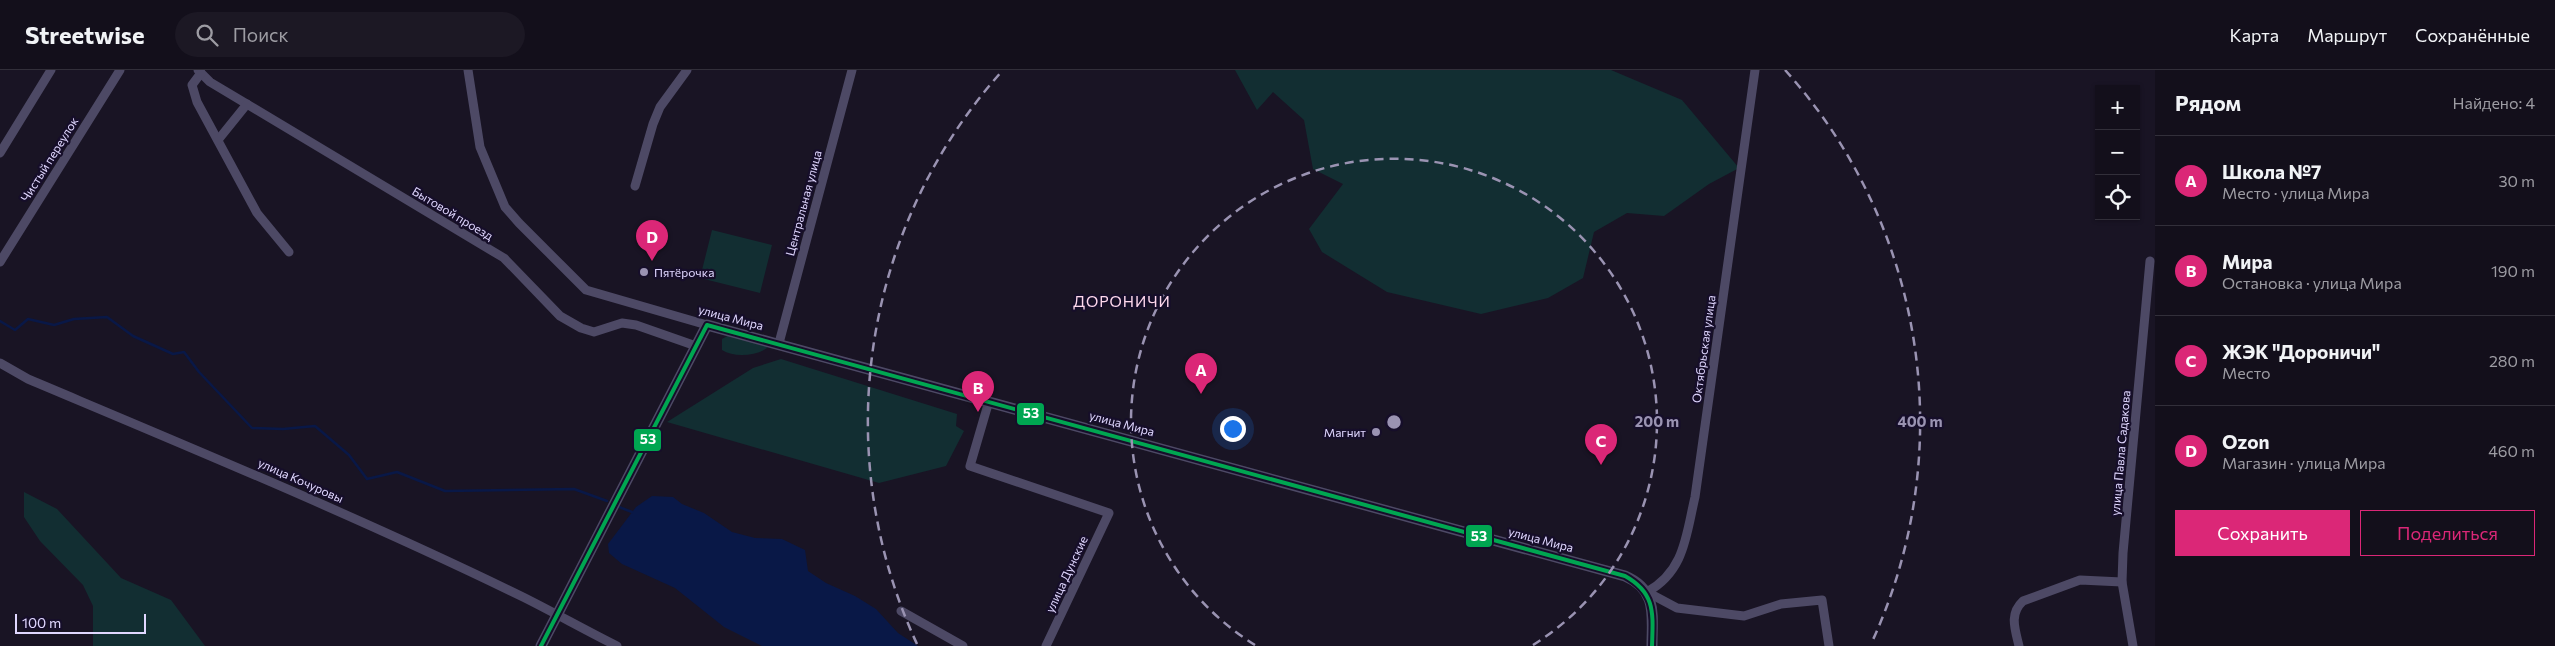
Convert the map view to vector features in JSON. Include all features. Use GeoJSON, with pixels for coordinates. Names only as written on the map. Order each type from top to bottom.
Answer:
{"type":"FeatureCollection","features":[{"type":"Feature","properties":{"kind":"street"},"geometry":{"type":"LineString","coordinates":[[0,152],[51,70]]}},
{"type":"Feature","properties":{"kind":"street","name":"Чистый переулок"},"geometry":{"type":"LineString","coordinates":[[0,262],[120,70]]}},
{"type":"Feature","properties":{"kind":"street","name":"улица Мира"},"geometry":{"type":"LineString","coordinates":[[468,70],[480,147],[505,207],[586,290],[707,325],[779,343],[1625,576],[1635,580],[1647,592]]}},
{"type":"Feature","properties":{"kind":"street"},"geometry":{"type":"LineString","coordinates":[[635,186],[656,116],[687,70]]}},
{"type":"Feature","properties":{"kind":"street","name":"Центральная улица"},"geometry":{"type":"LineString","coordinates":[[779,343],[852,70]]}},
{"type":"Feature","properties":{"kind":"street","name":"Октябрьская улица"},"geometry":{"type":"LineString","coordinates":[[1647,592],[1666,580],[1677,563],[1683,550],[1695,496],[1756,70]]}},
{"type":"Feature","properties":{"kind":"street"},"geometry":{"type":"LineString","coordinates":[[200,72],[192,85],[197,102],[262,220],[289,252]]}},
{"type":"Feature","properties":{"kind":"street","name":"Бытовой проезд"},"geometry":{"type":"LineString","coordinates":[[200,72],[210,82],[504,258],[560,316],[581,328],[594,332],[622,324],[636,325],[696,346]]}},
{"type":"Feature","properties":{"kind":"street"},"geometry":{"type":"LineString","coordinates":[[218,140],[247,104]]}},
{"type":"Feature","properties":{"kind":"street","name":"улица Павла Садакова"},"geometry":{"type":"LineString","coordinates":[[2133,646],[2122,582],[2150,261]]}},
{"type":"Feature","properties":{"kind":"street"},"geometry":{"type":"LineString","coordinates":[[541,646],[707,325]]}},
{"type":"Feature","properties":{"kind":"street","name":"улица Кочуровы"},"geometry":{"type":"LineString","coordinates":[[0,363],[28,379],[250,472],[355,519],[524,598],[617,646]]}},
{"type":"Feature","properties":{"kind":"street","name":"улица Дунские"},"geometry":{"type":"LineString","coordinates":[[989,401],[970,466],[1109,513],[1046,646]]}},
{"type":"Feature","properties":{"kind":"street"},"geometry":{"type":"LineString","coordinates":[[2019,646],[2013,618],[2017,607],[2023,601],[2080,580],[2122,582]]}},
{"type":"Feature","properties":{"kind":"street"},"geometry":{"type":"LineString","coordinates":[[1647,592],[1677,608],[1744,616],[1781,604],[1822,600],[1829,646]]}},
{"type":"Feature","properties":{"kind":"street"},"geometry":{"type":"LineString","coordinates":[[1647,592],[1652,607],[1652,646]]}},
{"type":"Feature","properties":{"kind":"street"},"geometry":{"type":"LineString","coordinates":[[901,611],[963,646]]}},
{"type":"Feature","properties":{"kind":"green space"},"geometry":{"type":"Polygon","coordinates":[[[1235,70],[1611,70],[1682,100],[1739,168],[1709,184],[1664,216],[1627,213],[1594,232],[1583,278],[1548,298],[1481,314],[1387,292],[1322,252],[1309,229],[1343,184],[1313,169],[1304,120],[1273,92],[1257,110],[1235,70]]]}},
{"type":"Feature","properties":{"kind":"green space"},"geometry":{"type":"Polygon","coordinates":[[[712,230],[772,245],[760,293],[700,278],[712,230]]]}},
{"type":"Feature","properties":{"kind":"green space"},"geometry":{"type":"Polygon","coordinates":[[[729,335],[768,346],[757,353],[739,355],[727,353],[722,350],[722,339],[729,335]]]}},
{"type":"Feature","properties":{"kind":"green space"},"geometry":{"type":"Polygon","coordinates":[[[781,359],[957,414],[956,426],[964,431],[946,466],[879,483],[667,422],[753,368],[781,359]]]}},
{"type":"Feature","properties":{"kind":"green space"},"geometry":{"type":"Polygon","coordinates":[[[24,492],[57,509],[121,578],[171,600],[205,646],[93,646],[93,606],[83,585],[40,541],[24,517],[24,492]]]}},
{"type":"Feature","properties":{"kind":"water"},"geometry":{"type":"Polygon","coordinates":[[[652,496],[673,497],[682,504],[704,513],[732,532],[755,538],[782,539],[805,550],[808,571],[826,583],[855,596],[876,609],[898,633],[918,646],[762,646],[724,627],[675,588],[622,564],[609,553],[608,544],[636,507],[652,496]]]}},
{"type":"Feature","properties":{"kind":"waterway"},"geometry":{"type":"LineString","coordinates":[[0,321],[15,330],[28,319],[54,325],[74,319],[107,317],[133,336],[173,354],[184,352],[199,372],[252,428],[283,429],[315,426],[349,455],[367,479],[397,472],[445,491],[574,489],[607,501]]}},
{"type":"Feature","properties":{"kind":"waterway"},"geometry":{"type":"LineString","coordinates":[[619,507],[632,512]]}},
{"type":"Feature","properties":{"kind":"transit line","name":"53"},"geometry":{"type":"LineString","coordinates":[[541,646],[707,325],[1625,576],[1635,583],[1647,597],[1652,614],[1652,646]]}},
{"type":"Feature","properties":{"kind":"place","name":"Ozon"},"geometry":{"type":"Point","coordinates":[652,261]}},
{"type":"Feature","properties":{"kind":"place","name":"Пятёрочка"},"geometry":{"type":"Point","coordinates":[644,272]}},
{"type":"Feature","properties":{"kind":"place","name":"Школа №7"},"geometry":{"type":"Point","coordinates":[1201,394]}},
{"type":"Feature","properties":{"kind":"place","name":"Мира"},"geometry":{"type":"Point","coordinates":[978,412]}},
{"type":"Feature","properties":{"kind":"place","name":"Магнит"},"geometry":{"type":"Point","coordinates":[1376,432]}},
{"type":"Feature","properties":{"kind":"place","name":"ЖЭК \"Дороничи\""},"geometry":{"type":"Point","coordinates":[1601,465]}},
{"type":"Feature","properties":{"kind":"district","name":"ДОРОНИЧИ"},"geometry":{"type":"Point","coordinates":[1122,301]}}]}
